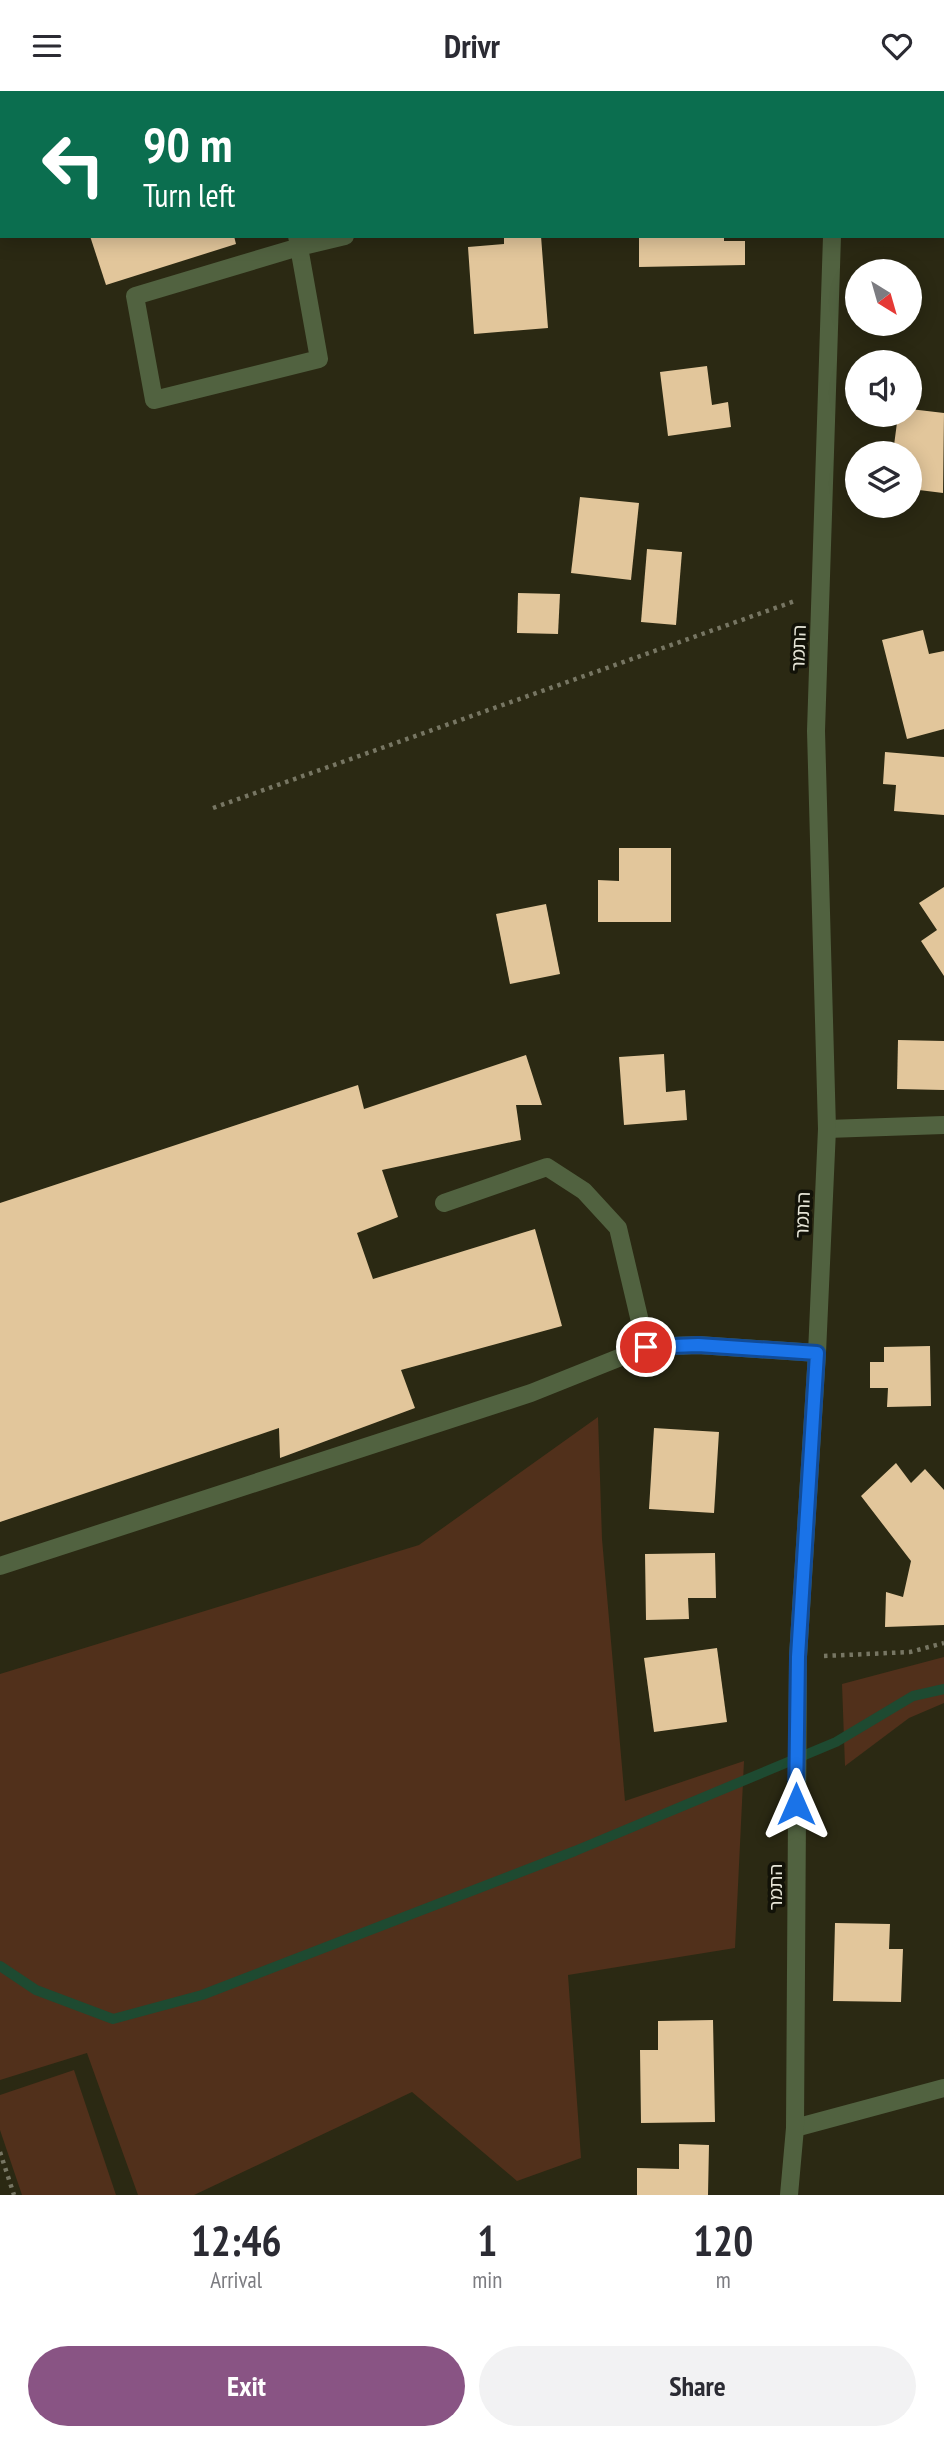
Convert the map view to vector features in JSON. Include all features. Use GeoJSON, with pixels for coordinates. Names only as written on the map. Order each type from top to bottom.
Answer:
{"type":"FeatureCollection","features":[{"type":"Feature","properties":{"kind":"street"},"geometry":{"type":"LineString","coordinates":[[298,242],[319,359],[154,400],[135,296],[298,242],[329,238]]}},
{"type":"Feature","properties":{"kind":"street","name":"התמר"},"geometry":{"type":"LineString","coordinates":[[789,2195],[795,2128],[798,1657],[817,1353],[827,1129],[816,731],[832,238]]}},
{"type":"Feature","properties":{"kind":"street"},"geometry":{"type":"LineString","coordinates":[[827,1129],[944,1125]]}},
{"type":"Feature","properties":{"kind":"street"},"geometry":{"type":"LineString","coordinates":[[444,1203],[547,1167],[584,1191],[618,1228],[646,1347]]}},
{"type":"Feature","properties":{"kind":"street"},"geometry":{"type":"LineString","coordinates":[[0,1566],[531,1393],[646,1347],[698,1345],[817,1353]]}},
{"type":"Feature","properties":{"kind":"street"},"geometry":{"type":"LineString","coordinates":[[795,2128],[944,2088]]}},
{"type":"Feature","properties":{"kind":"path"},"geometry":{"type":"LineString","coordinates":[[213,808],[820,592]]}},
{"type":"Feature","properties":{"kind":"path"},"geometry":{"type":"LineString","coordinates":[[798,1657],[910,1652],[944,1643]]}},
{"type":"Feature","properties":{"kind":"path"},"geometry":{"type":"LineString","coordinates":[[0,2152],[14,2195]]}},
{"type":"Feature","properties":{"kind":"shaded area"},"geometry":{"type":"Polygon","coordinates":[[[598,1417],[602,1539],[625,1801],[744,1761],[735,1948],[568,1975],[581,2158],[517,2181],[412,2092],[194,2195],[138,2195],[87,2053],[0,2080],[0,1674],[419,1545],[598,1417]]]}},
{"type":"Feature","properties":{"kind":"shaded area"},"geometry":{"type":"Polygon","coordinates":[[[944,1657],[944,1703],[909,1718],[845,1766],[842,1684],[944,1657]]]}},
{"type":"Feature","properties":{"kind":"shaded area"},"geometry":{"type":"Polygon","coordinates":[[[74,2070],[116,2195],[22,2195],[0,2130],[0,2095],[74,2070]]]}},
{"type":"Feature","properties":{"kind":"building"},"geometry":{"type":"Polygon","coordinates":[[[91,238],[234,238],[236,244],[106,285],[91,238]]]}},
{"type":"Feature","properties":{"kind":"building"},"geometry":{"type":"Polygon","coordinates":[[[504,238],[541,238],[548,328],[474,334],[468,247],[504,244],[504,238]]]}},
{"type":"Feature","properties":{"kind":"building"},"geometry":{"type":"Polygon","coordinates":[[[639,238],[724,238],[724,241],[745,241],[745,265],[639,267],[639,238]]]}},
{"type":"Feature","properties":{"kind":"building"},"geometry":{"type":"Polygon","coordinates":[[[707,366],[712,405],[728,402],[731,427],[668,436],[660,372],[707,366]]]}},
{"type":"Feature","properties":{"kind":"building"},"geometry":{"type":"Polygon","coordinates":[[[922,410],[944,413],[943,493],[922,490],[922,441],[895,441],[896,427],[922,427],[922,410]]]}},
{"type":"Feature","properties":{"kind":"building"},"geometry":{"type":"Polygon","coordinates":[[[580,497],[639,503],[631,580],[571,573],[580,497]]]}},
{"type":"Feature","properties":{"kind":"building"},"geometry":{"type":"Polygon","coordinates":[[[647,549],[682,552],[676,625],[641,622],[647,549]]]}},
{"type":"Feature","properties":{"kind":"building"},"geometry":{"type":"Polygon","coordinates":[[[518,593],[560,594],[558,634],[517,633],[518,593]]]}},
{"type":"Feature","properties":{"kind":"building"},"geometry":{"type":"Polygon","coordinates":[[[923,630],[929,654],[944,651],[944,729],[907,739],[882,640],[923,630]]]}},
{"type":"Feature","properties":{"kind":"building"},"geometry":{"type":"Polygon","coordinates":[[[885,752],[944,757],[944,815],[894,811],[896,785],[883,784],[885,752]]]}},
{"type":"Feature","properties":{"kind":"building"},"geometry":{"type":"Polygon","coordinates":[[[619,848],[671,848],[671,922],[598,922],[598,880],[619,881],[619,848]]]}},
{"type":"Feature","properties":{"kind":"building"},"geometry":{"type":"Polygon","coordinates":[[[944,887],[944,976],[921,941],[937,930],[919,903],[944,887]]]}},
{"type":"Feature","properties":{"kind":"building"},"geometry":{"type":"Polygon","coordinates":[[[546,904],[560,974],[510,984],[496,914],[546,904]]]}},
{"type":"Feature","properties":{"kind":"building"},"geometry":{"type":"Polygon","coordinates":[[[898,1040],[944,1041],[944,1090],[897,1089],[898,1040]]]}},
{"type":"Feature","properties":{"kind":"building"},"geometry":{"type":"Polygon","coordinates":[[[664,1054],[666,1092],[685,1090],[687,1120],[624,1125],[619,1057],[664,1054]]]}},
{"type":"Feature","properties":{"kind":"building"},"geometry":{"type":"Polygon","coordinates":[[[526,1055],[542,1105],[516,1105],[521,1140],[382,1170],[398,1217],[357,1233],[373,1279],[535,1229],[562,1326],[401,1370],[415,1408],[280,1458],[279,1428],[0,1522],[0,1203],[358,1085],[364,1109],[526,1055]]]}},
{"type":"Feature","properties":{"kind":"building"},"geometry":{"type":"Polygon","coordinates":[[[930,1346],[931,1406],[887,1407],[888,1388],[870,1388],[870,1362],[884,1362],[884,1347],[930,1346]]]}},
{"type":"Feature","properties":{"kind":"building"},"geometry":{"type":"Polygon","coordinates":[[[654,1428],[719,1432],[714,1513],[649,1509],[654,1428]]]}},
{"type":"Feature","properties":{"kind":"building"},"geometry":{"type":"Polygon","coordinates":[[[896,1463],[911,1483],[925,1469],[944,1490],[944,1625],[885,1627],[886,1592],[903,1597],[911,1561],[861,1496],[896,1463]]]}},
{"type":"Feature","properties":{"kind":"building"},"geometry":{"type":"Polygon","coordinates":[[[715,1553],[716,1598],[688,1598],[689,1619],[646,1620],[645,1554],[715,1553]]]}},
{"type":"Feature","properties":{"kind":"building"},"geometry":{"type":"Polygon","coordinates":[[[717,1648],[727,1722],[654,1732],[644,1658],[717,1648]]]}},
{"type":"Feature","properties":{"kind":"building"},"geometry":{"type":"Polygon","coordinates":[[[835,1923],[890,1924],[889,1949],[903,1949],[901,2002],[833,2001],[835,1923]]]}},
{"type":"Feature","properties":{"kind":"building"},"geometry":{"type":"Polygon","coordinates":[[[713,2020],[715,2122],[641,2123],[640,2050],[658,2050],[658,2021],[713,2020]]]}},
{"type":"Feature","properties":{"kind":"building"},"geometry":{"type":"Polygon","coordinates":[[[679,2144],[709,2145],[708,2195],[637,2195],[637,2168],[679,2169],[679,2144]]]}},
{"type":"Feature","properties":{"kind":"waterway"},"geometry":{"type":"LineString","coordinates":[[0,1966],[36,1990],[113,2019],[202,1995],[575,1851],[836,1742],[913,1696],[944,1689]]}},
{"type":"Feature","properties":{"kind":"route"},"geometry":{"type":"LineString","coordinates":[[646,1347],[698,1345],[817,1353],[798,1657],[796,1804]]}}]}
